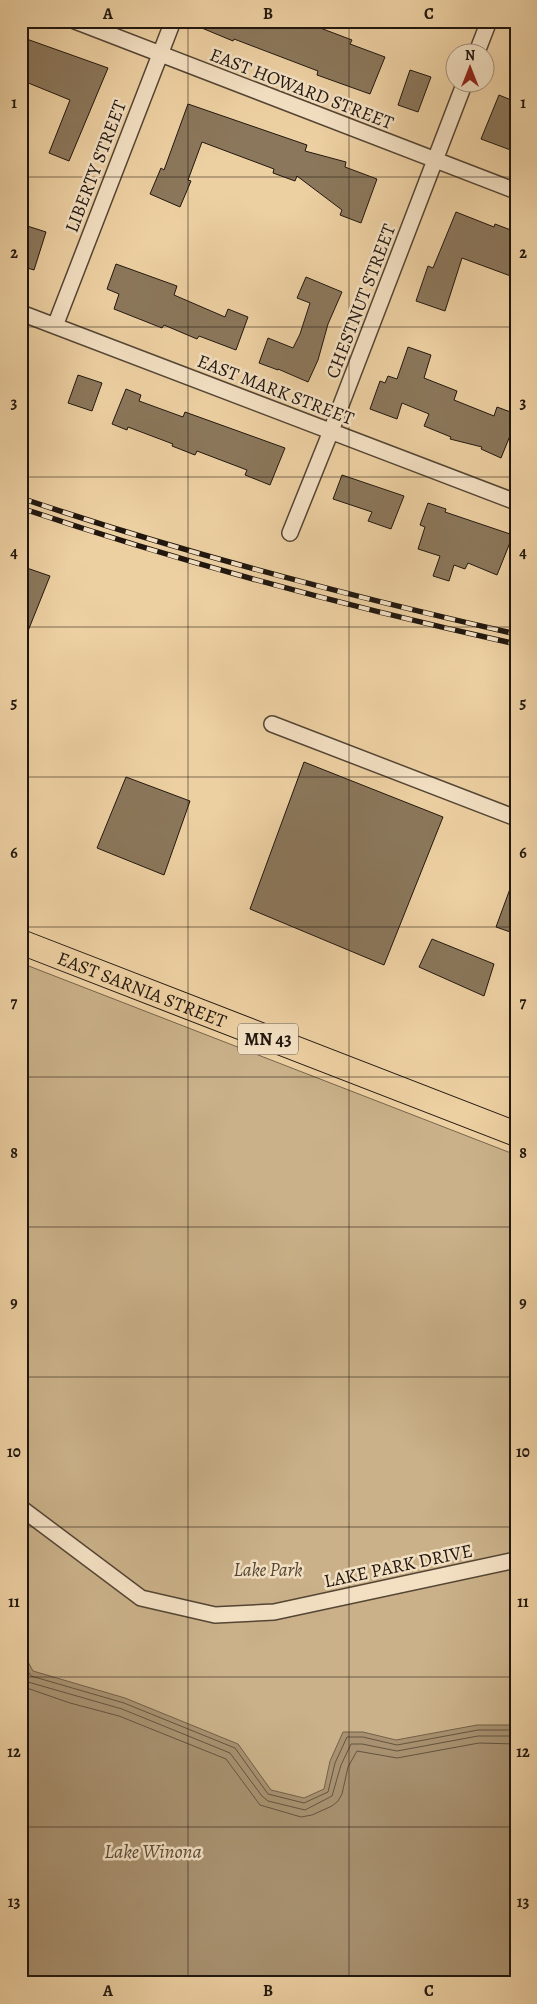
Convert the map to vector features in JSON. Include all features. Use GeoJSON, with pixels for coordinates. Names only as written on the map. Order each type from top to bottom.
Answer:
{"type":"FeatureCollection","features":[{"type":"Feature","properties":{"kind":"main road","name":"EAST SARNIA STREET"},"geometry":{"type":"LineString","coordinates":[[21,942],[516,1134]]}},
{"type":"Feature","properties":{"kind":"street","name":"EAST HOWARD STREET"},"geometry":{"type":"LineString","coordinates":[[75,21],[516,191]]}},
{"type":"Feature","properties":{"kind":"street","name":"LIBERTY STREET"},"geometry":{"type":"LineString","coordinates":[[55,326],[173,21]]}},
{"type":"Feature","properties":{"kind":"street"},"geometry":{"type":"LineString","coordinates":[[481,42],[489,21]]}},
{"type":"Feature","properties":{"kind":"street","name":"CHESTNUT STREET"},"geometry":{"type":"LineString","coordinates":[[290,533],[461,92]]}},
{"type":"Feature","properties":{"kind":"street","name":"EAST MARK STREET"},"geometry":{"type":"LineString","coordinates":[[21,313],[516,502]]}},
{"type":"Feature","properties":{"kind":"street"},"geometry":{"type":"LineString","coordinates":[[272,724],[516,818]]}},
{"type":"Feature","properties":{"kind":"street","name":"LAKE PARK DRIVE"},"geometry":{"type":"LineString","coordinates":[[21,1508],[141,1598],[215,1615],[274,1612],[516,1560]]}},
{"type":"Feature","properties":{"kind":"green space","name":"Lake Park"},"geometry":{"type":"Polygon","coordinates":[[[21,963],[516,1155],[516,1983],[21,1983],[21,963]]]}},
{"type":"Feature","properties":{"kind":"water","name":"Lake Winona"},"geometry":{"type":"Polygon","coordinates":[[[21,1649],[33,1671],[125,1698],[238,1744],[271,1790],[304,1798],[324,1789],[330,1761],[343,1732],[363,1732],[396,1740],[477,1725],[516,1725],[516,1983],[21,1983],[21,1649]]]}},
{"type":"Feature","properties":{"kind":"building"},"geometry":{"type":"Polygon","coordinates":[[[185,21],[316,21],[315,26],[352,40],[350,44],[385,57],[370,94],[317,75],[318,71],[234,39],[233,41],[185,21]]]}},
{"type":"Feature","properties":{"kind":"building"},"geometry":{"type":"Polygon","coordinates":[[[21,37],[108,68],[69,161],[49,153],[70,100],[21,80],[21,37]]]}},
{"type":"Feature","properties":{"kind":"building"},"geometry":{"type":"Polygon","coordinates":[[[410,70],[431,77],[418,112],[398,105],[410,70]]]}},
{"type":"Feature","properties":{"kind":"building"},"geometry":{"type":"Polygon","coordinates":[[[499,95],[516,102],[516,152],[481,139],[499,95]]]}},
{"type":"Feature","properties":{"kind":"building"},"geometry":{"type":"Polygon","coordinates":[[[188,104],[307,145],[305,151],[346,162],[345,167],[377,179],[361,223],[340,215],[342,210],[297,176],[295,181],[273,173],[274,169],[202,142],[188,180],[191,181],[180,207],[150,194],[161,168],[164,170],[188,104]]]}},
{"type":"Feature","properties":{"kind":"building"},"geometry":{"type":"Polygon","coordinates":[[[456,212],[494,227],[495,224],[516,232],[516,278],[462,258],[445,311],[416,301],[428,266],[433,268],[456,212]]]}},
{"type":"Feature","properties":{"kind":"building"},"geometry":{"type":"Polygon","coordinates":[[[21,224],[46,232],[34,270],[21,266],[21,224]]]}},
{"type":"Feature","properties":{"kind":"building"},"geometry":{"type":"Polygon","coordinates":[[[116,264],[177,286],[174,295],[225,317],[228,309],[248,317],[236,350],[199,336],[197,339],[164,325],[162,328],[114,309],[119,294],[107,289],[116,264]]]}},
{"type":"Feature","properties":{"kind":"building"},"geometry":{"type":"Polygon","coordinates":[[[306,277],[342,292],[328,324],[318,360],[308,382],[259,363],[268,338],[293,348],[300,334],[310,303],[297,298],[306,277]]]}},
{"type":"Feature","properties":{"kind":"building"},"geometry":{"type":"Polygon","coordinates":[[[408,347],[431,355],[424,378],[457,391],[454,400],[494,416],[497,407],[516,414],[516,421],[501,458],[481,449],[482,447],[450,439],[451,437],[424,426],[429,414],[402,403],[397,419],[370,409],[380,381],[385,383],[388,376],[397,379],[408,347]]]}},
{"type":"Feature","properties":{"kind":"building"},"geometry":{"type":"Polygon","coordinates":[[[78,375],[102,383],[92,411],[68,403],[78,375]]]}},
{"type":"Feature","properties":{"kind":"building"},"geometry":{"type":"Polygon","coordinates":[[[126,389],[141,395],[139,401],[183,417],[185,412],[285,448],[270,485],[245,475],[247,470],[197,451],[195,455],[172,446],[173,444],[128,427],[127,430],[112,424],[126,389]]]}},
{"type":"Feature","properties":{"kind":"building"},"geometry":{"type":"Polygon","coordinates":[[[342,475],[404,496],[391,529],[368,521],[372,512],[333,499],[342,475]]]}},
{"type":"Feature","properties":{"kind":"building"},"geometry":{"type":"Polygon","coordinates":[[[428,503],[446,509],[445,512],[513,535],[497,575],[468,563],[465,569],[454,565],[449,581],[433,576],[440,556],[418,549],[425,527],[420,525],[428,503]]]}},
{"type":"Feature","properties":{"kind":"building"},"geometry":{"type":"Polygon","coordinates":[[[21,566],[50,576],[22,646],[21,646],[21,566]]]}},
{"type":"Feature","properties":{"kind":"building"},"geometry":{"type":"Polygon","coordinates":[[[304,762],[443,817],[384,965],[250,909],[304,762]]]}},
{"type":"Feature","properties":{"kind":"building"},"geometry":{"type":"Polygon","coordinates":[[[126,777],[190,801],[164,875],[97,848],[126,777]]]}},
{"type":"Feature","properties":{"kind":"building"},"geometry":{"type":"Polygon","coordinates":[[[514,878],[516,878],[516,934],[496,927],[514,878]]]}},
{"type":"Feature","properties":{"kind":"building"},"geometry":{"type":"Polygon","coordinates":[[[432,939],[494,964],[484,996],[419,967],[432,939]]]}},
{"type":"Feature","properties":{"kind":"railway"},"geometry":{"type":"LineString","coordinates":[[21,498],[205,555],[391,604],[516,634]]}},
{"type":"Feature","properties":{"kind":"railway"},"geometry":{"type":"LineString","coordinates":[[21,508],[143,547],[267,583],[391,615],[516,644]]}}]}
